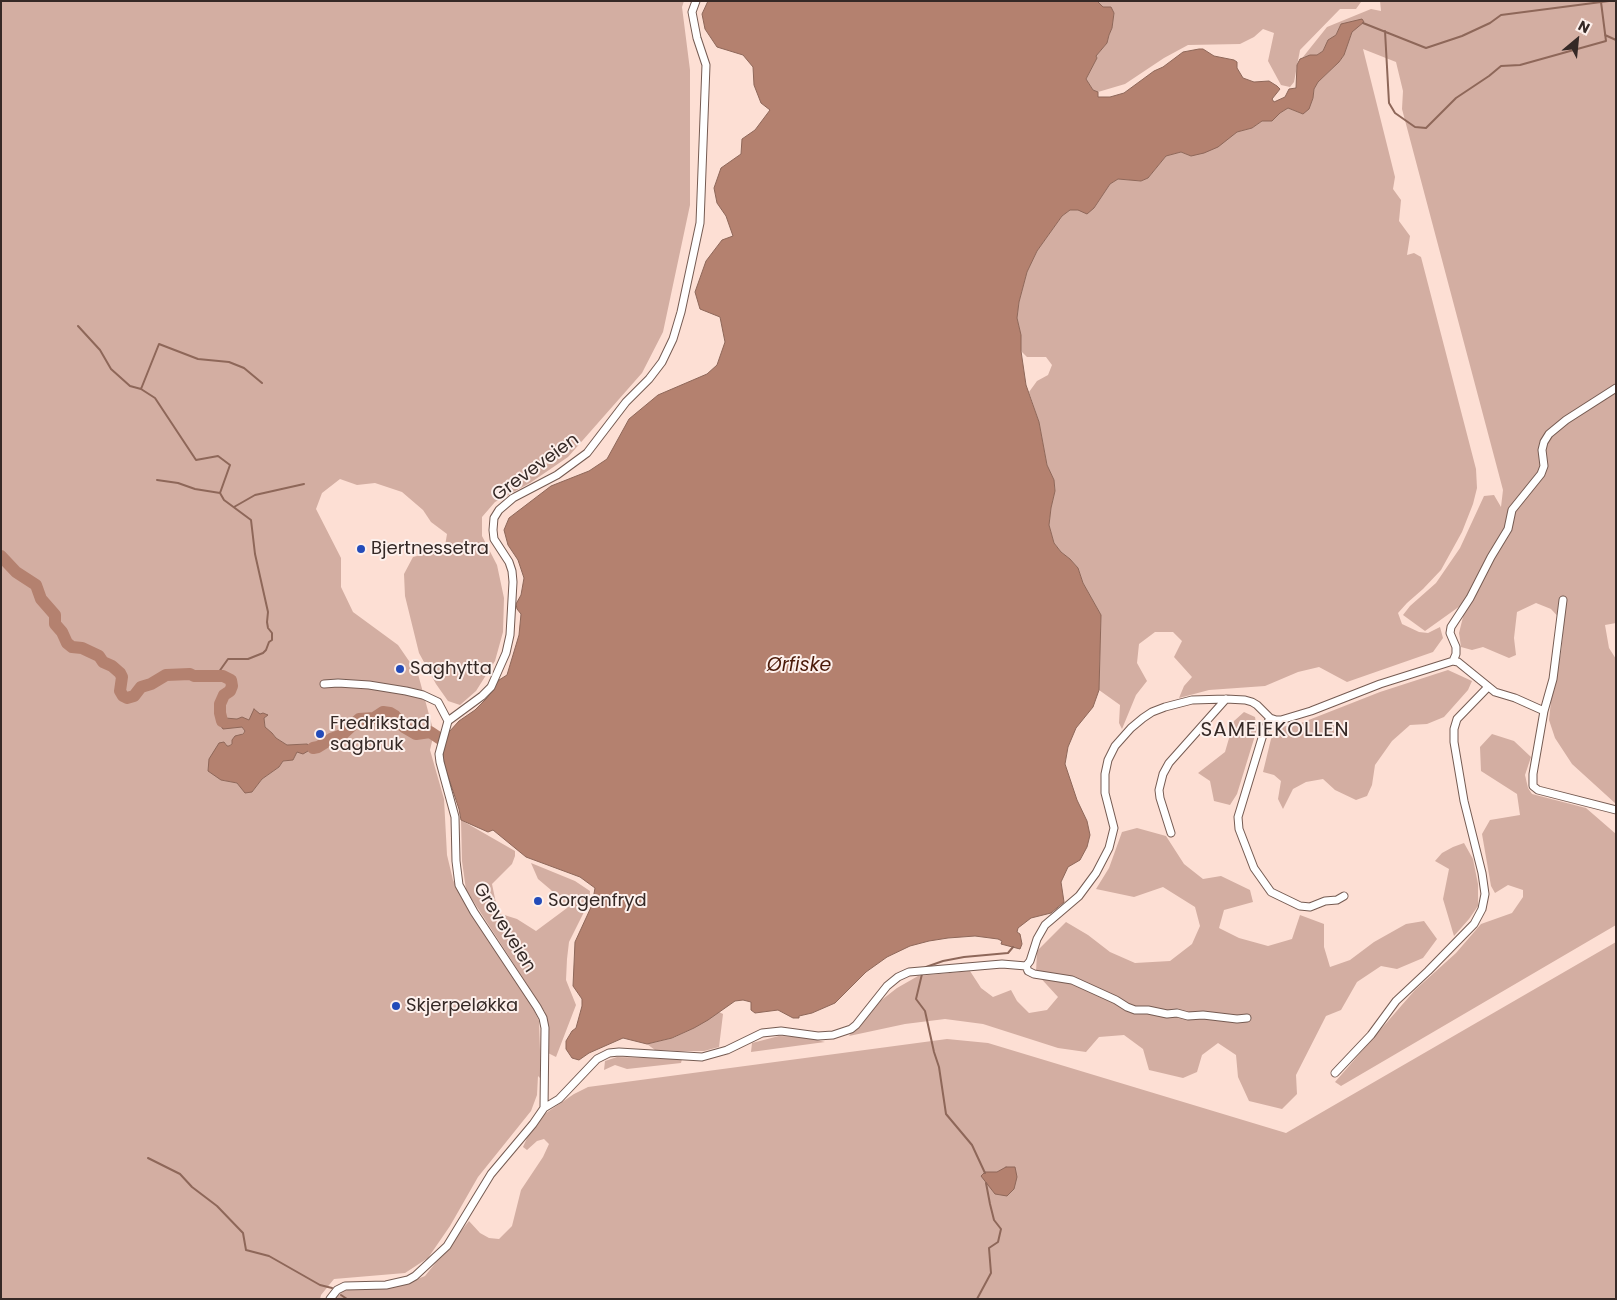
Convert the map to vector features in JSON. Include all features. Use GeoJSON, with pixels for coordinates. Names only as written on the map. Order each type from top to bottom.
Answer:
{"type":"FeatureCollection","features":[{"type":"Feature","properties":{"kind":"street","name":"Greveveien"},"geometry":{"type":"LineString","coordinates":[[544,1108],[545,1028],[538,1007],[474,912],[459,885],[456,861],[455,817],[439,759],[440,747],[448,722],[482,696],[490,687],[506,653],[510,635],[513,582],[509,562],[494,539],[494,518],[499,510],[514,498],[556,475],[587,453],[626,402],[654,373],[662,362],[673,339],[682,312],[700,223],[706,65],[692,12],[696,1]]}},
{"type":"Feature","properties":{"kind":"street"},"geometry":{"type":"LineString","coordinates":[[1453,661],[1456,654],[1456,646],[1450,633],[1450,627],[1470,598],[1508,529],[1512,510],[1542,474],[1544,442],[1549,434],[1566,420],[1616,388]]}},
{"type":"Feature","properties":{"kind":"street"},"geometry":{"type":"LineString","coordinates":[[1563,600],[1553,679],[1544,710],[1533,774],[1533,786],[1550,794],[1616,810]]}},
{"type":"Feature","properties":{"kind":"street"},"geometry":{"type":"LineString","coordinates":[[1022,966],[1030,961],[1037,939],[1045,925],[1079,896],[1096,873],[1109,848],[1114,828],[1105,793],[1104,774],[1108,760],[1120,740],[1143,718],[1165,707],[1192,700],[1226,699],[1252,702],[1270,718],[1276,720],[1285,719],[1380,684],[1453,661],[1462,664],[1495,692],[1544,710]]}},
{"type":"Feature","properties":{"kind":"street"},"geometry":{"type":"LineString","coordinates":[[324,684],[369,685],[423,695],[438,702],[448,722]]}},
{"type":"Feature","properties":{"kind":"street"},"geometry":{"type":"LineString","coordinates":[[1335,1072],[1371,1034],[1396,1001],[1474,924],[1482,910],[1484,894],[1482,873],[1464,801],[1454,742],[1454,729],[1457,719],[1488,687]]}},
{"type":"Feature","properties":{"kind":"street"},"geometry":{"type":"LineString","coordinates":[[1171,833],[1160,798],[1159,790],[1163,774],[1169,763],[1226,699]]}},
{"type":"Feature","properties":{"kind":"street"},"geometry":{"type":"LineString","coordinates":[[1270,718],[1265,728],[1238,817],[1239,829],[1254,868],[1271,892],[1300,906],[1310,907],[1325,901],[1337,900],[1344,896]]}},
{"type":"Feature","properties":{"kind":"street"},"geometry":{"type":"LineString","coordinates":[[330,1299],[336,1290],[345,1286],[386,1285],[408,1280],[415,1276],[447,1246],[491,1174],[544,1108],[559,1099],[597,1059],[609,1053],[702,1057],[727,1050],[762,1033],[781,1031],[824,1036],[843,1032],[856,1025],[879,994],[898,977],[910,972],[924,970],[1002,964],[1022,966],[1034,974],[1072,980],[1116,1000],[1127,1008],[1135,1010],[1148,1010],[1167,1014],[1178,1013],[1188,1016],[1247,1018]]}},
{"type":"Feature","properties":{"kind":"shaded area"},"geometry":{"type":"Polygon","coordinates":[[[1,1],[684,1],[682,7],[690,70],[690,205],[663,332],[642,373],[568,457],[530,483],[495,502],[482,517],[482,536],[497,565],[504,598],[503,632],[495,661],[476,691],[460,705],[448,701],[419,653],[405,596],[404,574],[413,557],[445,546],[447,534],[431,522],[423,510],[402,492],[375,483],[357,485],[340,479],[322,493],[316,509],[341,558],[341,587],[353,612],[398,645],[418,674],[434,733],[430,750],[444,799],[447,855],[453,880],[470,913],[532,1006],[539,1021],[541,1079],[538,1076],[537,1095],[531,1111],[478,1177],[450,1226],[428,1258],[405,1273],[334,1279],[320,1299],[1,1299],[1,1]],[[267,715],[249,720],[225,718],[233,726],[242,727],[245,731],[229,746],[224,742],[221,780],[237,783],[252,792],[262,779],[279,767],[283,761],[293,760],[297,752],[307,744],[287,745],[265,728],[264,718],[267,715]]]}},
{"type":"Feature","properties":{"kind":"shaded area"},"geometry":{"type":"Polygon","coordinates":[[[1097,1],[1361,2],[1356,9],[1340,9],[1300,50],[1294,82],[1290,87],[1281,85],[1268,61],[1274,33],[1263,29],[1254,37],[1240,44],[1188,45],[1164,58],[1125,84],[1098,92],[1093,90],[1086,79],[1097,58],[1096,56],[1107,43],[1114,13],[1097,1]]]}},
{"type":"Feature","properties":{"kind":"shaded area"},"geometry":{"type":"Polygon","coordinates":[[[1380,1],[1616,1],[1616,623],[1605,625],[1609,648],[1616,659],[1616,804],[1572,764],[1555,738],[1549,720],[1564,623],[1551,609],[1536,603],[1517,612],[1514,638],[1516,655],[1509,658],[1483,647],[1472,650],[1461,647],[1459,633],[1467,601],[1425,631],[1403,615],[1410,606],[1436,583],[1460,548],[1484,496],[1494,495],[1501,507],[1503,490],[1402,109],[1403,91],[1396,62],[1363,49],[1395,177],[1393,189],[1401,200],[1399,221],[1410,236],[1407,255],[1414,253],[1421,257],[1476,469],[1477,488],[1462,532],[1441,570],[1398,613],[1402,624],[1419,632],[1428,633],[1440,627],[1443,638],[1433,652],[1347,682],[1319,667],[1298,672],[1265,686],[1209,690],[1179,698],[1184,686],[1192,677],[1174,657],[1182,641],[1173,632],[1155,632],[1139,644],[1137,663],[1147,681],[1136,695],[1122,729],[1119,723],[1120,705],[1099,690],[1101,615],[1083,583],[1078,568],[1054,543],[1049,525],[1055,491],[1054,480],[1047,465],[1039,422],[1029,392],[1037,381],[1048,375],[1052,365],[1046,357],[1027,357],[1021,351],[1021,335],[1017,318],[1027,272],[1037,251],[1062,216],[1070,210],[1094,208],[1110,184],[1118,179],[1141,181],[1148,178],[1166,156],[1181,152],[1191,156],[1237,132],[1252,128],[1262,121],[1272,121],[1288,108],[1303,114],[1313,98],[1314,89],[1318,82],[1344,55],[1352,32],[1341,24],[1336,35],[1328,41],[1323,51],[1317,55],[1303,57],[1327,27],[1371,9],[1381,11],[1380,1]]]}},
{"type":"Feature","properties":{"kind":"shaded area"},"geometry":{"type":"Polygon","coordinates":[[[1448,670],[1472,681],[1468,690],[1444,717],[1427,724],[1410,725],[1392,741],[1375,765],[1372,785],[1367,796],[1356,800],[1335,790],[1323,779],[1306,782],[1293,789],[1283,809],[1278,799],[1281,781],[1274,775],[1263,772],[1271,739],[1281,727],[1301,723],[1380,692],[1448,670]]]}},
{"type":"Feature","properties":{"kind":"shaded area"},"geometry":{"type":"Polygon","coordinates":[[[1244,712],[1255,717],[1257,729],[1237,794],[1230,805],[1214,801],[1210,781],[1198,773],[1225,752],[1234,721],[1244,712]]]}},
{"type":"Feature","properties":{"kind":"shaded area"},"geometry":{"type":"Polygon","coordinates":[[[1492,734],[1514,741],[1531,757],[1525,775],[1528,788],[1532,794],[1586,808],[1616,834],[1616,925],[1341,1086],[1335,1082],[1415,990],[1456,953],[1481,924],[1512,913],[1523,897],[1523,890],[1508,885],[1495,893],[1491,886],[1482,834],[1490,820],[1520,815],[1517,794],[1481,771],[1480,747],[1492,734]]]}},
{"type":"Feature","properties":{"kind":"shaded area"},"geometry":{"type":"Polygon","coordinates":[[[461,820],[515,851],[512,864],[492,884],[498,913],[517,919],[536,931],[567,908],[538,879],[531,863],[575,881],[590,891],[589,902],[569,942],[566,980],[576,1005],[556,1057],[546,1052],[547,1031],[545,1012],[466,890],[462,861],[461,820]]]}},
{"type":"Feature","properties":{"kind":"shaded area"},"geometry":{"type":"Polygon","coordinates":[[[1137,828],[1166,836],[1184,864],[1203,879],[1221,876],[1250,890],[1253,902],[1224,910],[1219,928],[1239,938],[1268,946],[1292,939],[1300,915],[1324,924],[1324,947],[1330,967],[1350,960],[1374,942],[1406,924],[1424,921],[1437,939],[1423,958],[1397,969],[1381,966],[1357,982],[1341,1010],[1326,1016],[1296,1075],[1297,1094],[1282,1109],[1249,1101],[1238,1077],[1236,1055],[1218,1043],[1202,1055],[1197,1072],[1183,1078],[1149,1070],[1143,1049],[1124,1035],[1099,1037],[1086,1052],[1058,1048],[983,1024],[945,1019],[905,1024],[849,1036],[870,1009],[897,988],[918,976],[970,971],[981,988],[993,997],[1011,990],[1017,1001],[1029,1013],[1047,1010],[1058,997],[1036,973],[1037,951],[1066,922],[1088,935],[1110,952],[1135,963],[1170,961],[1192,944],[1200,926],[1195,907],[1163,887],[1134,897],[1096,889],[1109,868],[1122,832],[1137,828]]]}},
{"type":"Feature","properties":{"kind":"shaded area"},"geometry":{"type":"Polygon","coordinates":[[[1464,843],[1473,859],[1478,884],[1478,906],[1454,936],[1443,899],[1449,869],[1435,861],[1442,853],[1464,843]]]}},
{"type":"Feature","properties":{"kind":"shaded area"},"geometry":{"type":"Polygon","coordinates":[[[1616,942],[1616,1299],[334,1299],[343,1291],[358,1288],[383,1288],[405,1284],[425,1276],[469,1221],[480,1233],[489,1238],[499,1239],[512,1226],[521,1190],[543,1157],[549,1144],[544,1139],[537,1141],[527,1150],[523,1147],[527,1138],[543,1115],[588,1087],[947,1039],[988,1043],[1286,1133],[1616,942]]]}},
{"type":"Feature","properties":{"kind":"shaded area"},"geometry":{"type":"Polygon","coordinates":[[[719,1012],[723,1014],[719,1047],[704,1051],[678,1051],[655,1050],[647,1044],[673,1038],[694,1028],[719,1012]]]}},
{"type":"Feature","properties":{"kind":"shaded area"},"geometry":{"type":"Polygon","coordinates":[[[779,1036],[804,1037],[825,1042],[751,1052],[752,1043],[779,1036]]]}},
{"type":"Feature","properties":{"kind":"shaded area"},"geometry":{"type":"Polygon","coordinates":[[[617,1057],[682,1059],[681,1063],[627,1069],[615,1065],[604,1070],[605,1061],[617,1057]]]}},
{"type":"Feature","properties":{"kind":"water","name":"Ørfiske"},"geometry":{"type":"Polygon","coordinates":[[[708,1],[1097,1],[1103,7],[1111,7],[1114,13],[1107,43],[1096,56],[1097,58],[1086,79],[1093,90],[1098,92],[1098,97],[1110,97],[1124,93],[1183,52],[1203,49],[1214,56],[1237,62],[1237,68],[1243,78],[1254,82],[1269,81],[1277,86],[1280,89],[1272,99],[1274,102],[1285,97],[1289,89],[1296,88],[1297,65],[1300,59],[1310,55],[1317,55],[1323,51],[1328,40],[1336,35],[1341,24],[1362,19],[1364,22],[1352,32],[1344,55],[1339,62],[1318,82],[1314,89],[1309,109],[1303,114],[1288,108],[1272,121],[1262,121],[1252,128],[1237,132],[1218,147],[1204,153],[1191,156],[1181,152],[1166,156],[1148,178],[1141,181],[1118,179],[1110,184],[1094,208],[1087,214],[1078,210],[1070,210],[1062,216],[1037,251],[1027,272],[1017,318],[1021,335],[1021,351],[1026,385],[1039,422],[1047,465],[1054,480],[1055,491],[1049,525],[1054,543],[1078,568],[1083,583],[1101,615],[1099,690],[1093,707],[1076,728],[1068,747],[1065,764],[1077,800],[1087,821],[1090,835],[1087,847],[1080,860],[1068,867],[1061,882],[1064,902],[1051,913],[1031,918],[1018,928],[1017,932],[1020,934],[1022,944],[1020,949],[1001,944],[1002,941],[998,939],[975,936],[929,941],[910,946],[887,957],[866,972],[835,1003],[812,1013],[799,1016],[799,1018],[793,1018],[778,1010],[755,1013],[751,1010],[751,1002],[735,1001],[708,1020],[672,1038],[647,1044],[623,1038],[589,1053],[579,1060],[572,1058],[566,1049],[566,1041],[576,1028],[582,1006],[582,999],[573,986],[575,942],[592,905],[595,888],[580,877],[526,857],[493,830],[488,832],[461,820],[444,764],[443,753],[449,732],[459,721],[475,710],[487,698],[499,680],[507,675],[519,635],[521,614],[516,604],[521,595],[524,578],[518,560],[508,545],[504,530],[509,518],[551,486],[589,471],[607,459],[629,419],[658,395],[707,374],[717,365],[725,342],[720,317],[700,309],[695,292],[706,261],[722,240],[733,236],[726,216],[717,203],[714,188],[721,168],[741,154],[742,139],[755,130],[770,110],[761,103],[754,85],[753,67],[743,55],[717,47],[705,29],[702,14],[708,1]]]}},
{"type":"Feature","properties":{"kind":"water"},"geometry":{"type":"Polygon","coordinates":[[[254,709],[260,714],[268,715],[264,718],[265,727],[276,738],[287,745],[307,744],[313,748],[303,754],[297,752],[293,760],[283,761],[279,767],[262,779],[252,792],[245,793],[237,783],[221,780],[208,771],[209,759],[219,743],[224,742],[229,746],[232,744],[235,736],[243,734],[245,731],[242,727],[223,729],[220,725],[222,721],[225,718],[237,719],[242,717],[249,720],[254,709]]]}},
{"type":"Feature","properties":{"kind":"water"},"geometry":{"type":"Polygon","coordinates":[[[1006,1167],[1015,1167],[1017,1177],[1014,1189],[1007,1196],[995,1194],[981,1176],[985,1172],[997,1172],[1006,1167]]]}},
{"type":"Feature","properties":{"kind":"waterway"},"geometry":{"type":"LineString","coordinates":[[1363,23],[1426,48],[1462,36],[1490,23],[1501,15],[1609,1]]}},
{"type":"Feature","properties":{"kind":"waterway"},"geometry":{"type":"LineString","coordinates":[[1385,31],[1389,103],[1395,113],[1415,127],[1426,128],[1456,98],[1501,66],[1520,65],[1606,41],[1601,2]]}},
{"type":"Feature","properties":{"kind":"waterway"},"geometry":{"type":"LineString","coordinates":[[1605,35],[1616,40]]}},
{"type":"Feature","properties":{"kind":"waterway"},"geometry":{"type":"LineString","coordinates":[[78,326],[100,350],[111,369],[130,386],[141,389],[155,398],[196,460],[218,456],[230,465],[220,493],[157,480]]}},
{"type":"Feature","properties":{"kind":"waterway"},"geometry":{"type":"LineString","coordinates":[[141,389],[159,344],[198,359],[229,362],[244,368],[262,383]]}},
{"type":"Feature","properties":{"kind":"waterway"},"geometry":{"type":"LineString","coordinates":[[234,507],[255,495],[304,484]]}},
{"type":"Feature","properties":{"kind":"waterway"},"geometry":{"type":"LineString","coordinates":[[216,676],[228,659],[248,659],[263,653],[272,640],[272,633],[268,628],[268,612],[255,554],[251,520],[224,500],[220,493]]}},
{"type":"Feature","properties":{"kind":"waterway"},"geometry":{"type":"LineString","coordinates":[[1,556],[16,572],[36,585],[41,599],[55,615],[55,624],[62,632],[67,643],[72,647],[82,648],[99,656],[103,662],[112,666],[120,673],[122,677],[120,691],[123,696],[127,698],[134,696],[141,687],[151,684],[166,675],[223,676],[231,680],[232,686],[230,691],[224,695],[220,704],[222,721]]}},
{"type":"Feature","properties":{"kind":"waterway"},"geometry":{"type":"LineString","coordinates":[[313,748],[342,735],[359,719],[374,718],[383,712],[395,716],[404,727],[416,734],[430,732],[445,742]]}},
{"type":"Feature","properties":{"kind":"waterway"},"geometry":{"type":"LineString","coordinates":[[924,969],[943,961],[1008,953],[1013,947]]}},
{"type":"Feature","properties":{"kind":"waterway"},"geometry":{"type":"LineString","coordinates":[[922,974],[916,999],[925,1011],[939,1067],[946,1114],[972,1145],[985,1173]]}},
{"type":"Feature","properties":{"kind":"waterway"},"geometry":{"type":"LineString","coordinates":[[148,1158],[180,1174],[192,1187],[217,1206],[243,1233],[246,1250],[269,1256],[320,1285],[332,1288]]}},
{"type":"Feature","properties":{"kind":"waterway"},"geometry":{"type":"LineString","coordinates":[[977,1299],[991,1273],[989,1248],[998,1242],[1001,1229],[994,1220],[986,1183]]}},
{"type":"Feature","properties":{"kind":"waterway"},"geometry":{"type":"LineString","coordinates":[[341,1295],[347,1299]]}},
{"type":"Feature","properties":{"kind":"place","name":"Bjertnessetra"},"geometry":{"type":"Point","coordinates":[361,549]}},
{"type":"Feature","properties":{"kind":"place","name":"Saghytta"},"geometry":{"type":"Point","coordinates":[400,669]}},
{"type":"Feature","properties":{"kind":"place","name":"Fredrikstad sagbruk"},"geometry":{"type":"Point","coordinates":[320,734]}},
{"type":"Feature","properties":{"kind":"place","name":"Sorgenfryd"},"geometry":{"type":"Point","coordinates":[538,901]}},
{"type":"Feature","properties":{"kind":"place","name":"Skjerpeløkka"},"geometry":{"type":"Point","coordinates":[396,1006]}},
{"type":"Feature","properties":{"kind":"district","name":"SAMEIEKOLLEN"},"geometry":{"type":"Point","coordinates":[1275,731]}}]}
